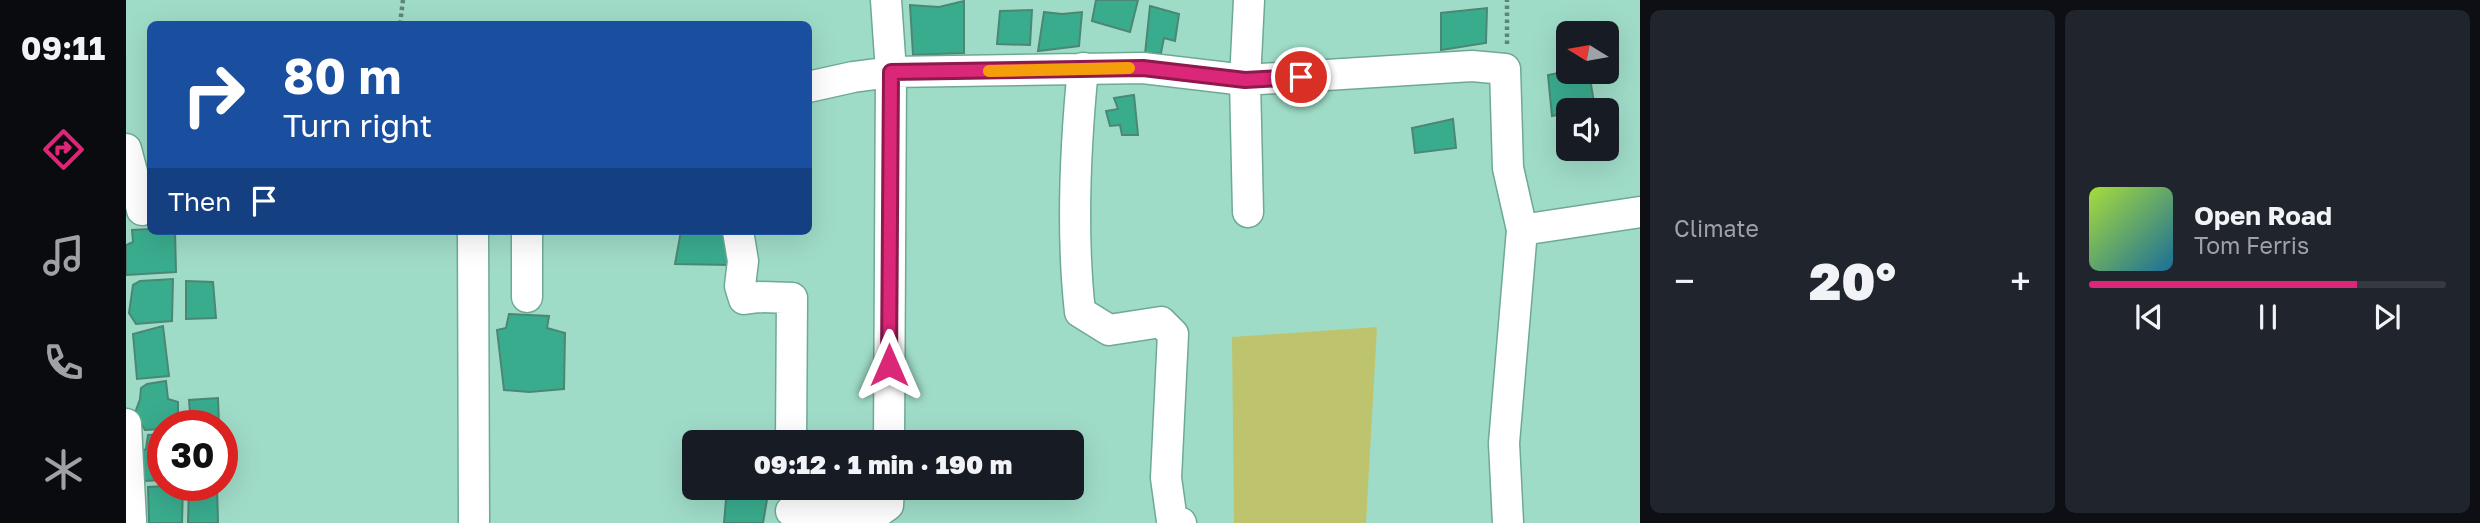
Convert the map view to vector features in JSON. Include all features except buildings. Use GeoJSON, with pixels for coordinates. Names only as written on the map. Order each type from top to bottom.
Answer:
{"type":"FeatureCollection","features":[{"type":"Feature","properties":{"kind":"street"},"geometry":{"type":"LineString","coordinates":[[886,0],[891,72],[889,430]]}},
{"type":"Feature","properties":{"kind":"street"},"geometry":{"type":"LineString","coordinates":[[1248,212],[1245,80],[1249,0]]}},
{"type":"Feature","properties":{"kind":"street"},"geometry":{"type":"LineString","coordinates":[[812,86],[891,72],[1143,68],[1245,80],[1472,66],[1505,69],[1508,168],[1522,230],[1504,443],[1508,523]]}},
{"type":"Feature","properties":{"kind":"street"},"geometry":{"type":"LineString","coordinates":[[1083,68],[1074,262],[1080,312],[1109,330],[1161,322],[1173,334],[1166,478],[1172,521],[1181,523]]}},
{"type":"Feature","properties":{"kind":"street"},"geometry":{"type":"LineString","coordinates":[[126,149],[140,211]]}},
{"type":"Feature","properties":{"kind":"street"},"geometry":{"type":"LineString","coordinates":[[1522,230],[1640,212]]}},
{"type":"Feature","properties":{"kind":"street"},"geometry":{"type":"LineString","coordinates":[[473,235],[474,523]]}},
{"type":"Feature","properties":{"kind":"street"},"geometry":{"type":"LineString","coordinates":[[527,235],[527,297]]}},
{"type":"Feature","properties":{"kind":"street"},"geometry":{"type":"LineString","coordinates":[[739,235],[743,261],[740,286],[744,299],[792,298],[791,430]]}},
{"type":"Feature","properties":{"kind":"street"},"geometry":{"type":"LineString","coordinates":[[126,424],[131,521]]}},
{"type":"Feature","properties":{"kind":"street"},"geometry":{"type":"LineString","coordinates":[[791,507],[881,510],[888,505],[888,500]]}},
{"type":"Feature","properties":{"kind":"path"},"geometry":{"type":"LineString","coordinates":[[400,21],[403,0]]}},
{"type":"Feature","properties":{"kind":"path"},"geometry":{"type":"LineString","coordinates":[[1505,69],[1507,0]]}},
{"type":"Feature","properties":{"kind":"green space"},"geometry":{"type":"Polygon","coordinates":[[[1377,327],[1366,523],[1234,523],[1232,337],[1377,327]]]}},
{"type":"Feature","properties":{"kind":"slow traffic"},"geometry":{"type":"LineString","coordinates":[[989,71],[1129,68]]}},
{"type":"Feature","properties":{"kind":"route"},"geometry":{"type":"LineString","coordinates":[[889,365],[891,72],[1143,68],[1245,80],[1301,77]]}}]}
